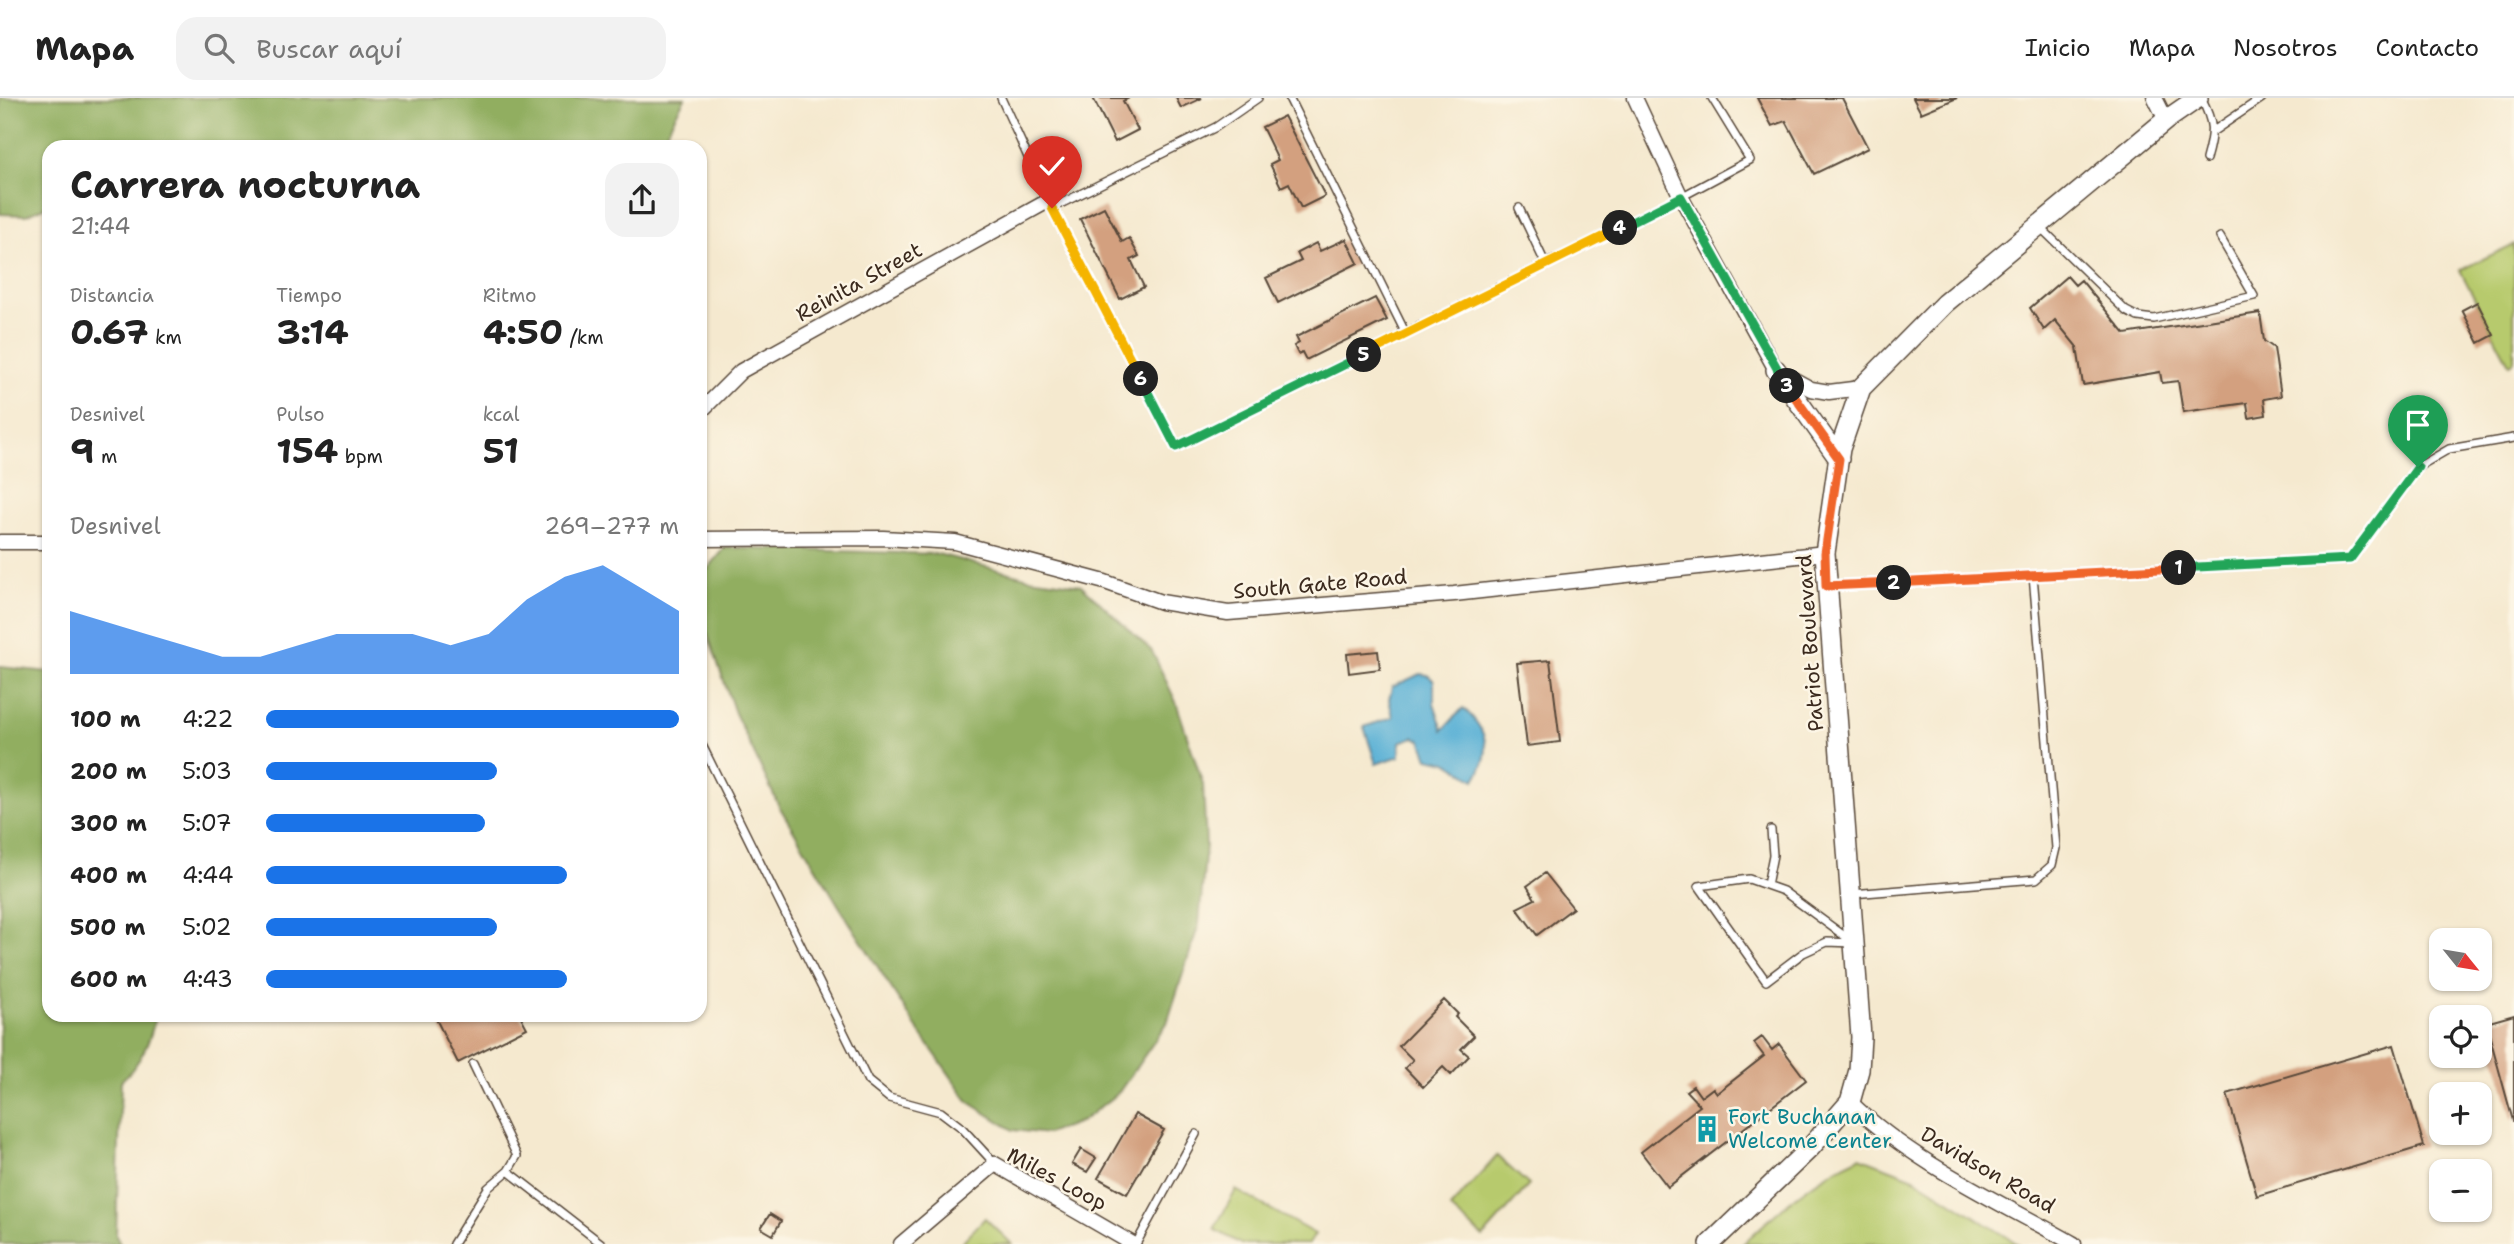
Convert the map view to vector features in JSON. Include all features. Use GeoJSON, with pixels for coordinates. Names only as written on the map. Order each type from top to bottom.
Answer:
{"type":"FeatureCollection","features":[{"type":"Feature","properties":{"kind":"street"},"geometry":{"type":"LineString","coordinates":[[1635,98],[1681,197],[1776,370],[1838,462]]}},
{"type":"Feature","properties":{"kind":"street"},"geometry":{"type":"LineString","coordinates":[[2155,98],[2166,120]]}},
{"type":"Feature","properties":{"kind":"street","name":"Patriot Boulevard"},"geometry":{"type":"LineString","coordinates":[[1710,1244],[1810,1148],[1850,1102],[1859,1070],[1861,1037],[1825,553],[1838,462],[1847,423],[1861,388],[1945,303],[2166,120],[2200,98]]}},
{"type":"Feature","properties":{"kind":"street","name":"Reinita Street"},"geometry":{"type":"LineString","coordinates":[[707,405],[741,371],[1050,204]]}},
{"type":"Feature","properties":{"kind":"street"},"geometry":{"type":"LineString","coordinates":[[1776,370],[1811,388],[1829,392],[1861,388]]}},
{"type":"Feature","properties":{"kind":"street","name":"South Gate Road"},"geometry":{"type":"LineString","coordinates":[[707,539],[883,538],[955,542],[1105,582],[1161,602],[1228,614],[1454,594],[1825,553]]}},
{"type":"Feature","properties":{"kind":"street"},"geometry":{"type":"LineString","coordinates":[[0,542],[42,542]]}},
{"type":"Feature","properties":{"kind":"street","name":"Davidson Road"},"geometry":{"type":"LineString","coordinates":[[1850,1102],[1876,1128],[1921,1157],[2074,1244]]}},
{"type":"Feature","properties":{"kind":"street","name":"Miles Loop"},"geometry":{"type":"LineString","coordinates":[[901,1244],[995,1164],[1135,1244]]}},
{"type":"Feature","properties":{"kind":"lane"},"geometry":{"type":"LineString","coordinates":[[1001,98],[1050,204],[1176,447],[1546,265],[1750,160],[1712,98]]}},
{"type":"Feature","properties":{"kind":"lane"},"geometry":{"type":"LineString","coordinates":[[1050,204],[1216,127],[1258,98]]}},
{"type":"Feature","properties":{"kind":"lane"},"geometry":{"type":"LineString","coordinates":[[1289,98],[1406,334]]}},
{"type":"Feature","properties":{"kind":"lane"},"geometry":{"type":"LineString","coordinates":[[2200,98],[2212,120],[2206,159]]}},
{"type":"Feature","properties":{"kind":"lane"},"geometry":{"type":"LineString","coordinates":[[2212,132],[2262,98]]}},
{"type":"Feature","properties":{"kind":"lane"},"geometry":{"type":"LineString","coordinates":[[1519,208],[1546,265]]}},
{"type":"Feature","properties":{"kind":"lane"},"geometry":{"type":"LineString","coordinates":[[2039,225],[2126,311],[2138,317],[2154,318],[2254,296],[2220,237]]}},
{"type":"Feature","properties":{"kind":"lane"},"geometry":{"type":"LineString","coordinates":[[1826,586],[2350,559],[2418,467],[2449,449],[2514,438]]}},
{"type":"Feature","properties":{"kind":"lane"},"geometry":{"type":"LineString","coordinates":[[1851,894],[2036,879],[2052,865],[2056,848],[2033,575]]}},
{"type":"Feature","properties":{"kind":"lane"},"geometry":{"type":"LineString","coordinates":[[707,755],[868,1081],[889,1098],[941,1112],[962,1128],[995,1164]]}},
{"type":"Feature","properties":{"kind":"lane"},"geometry":{"type":"LineString","coordinates":[[1767,885],[1773,855],[1771,830]]}},
{"type":"Feature","properties":{"kind":"lane"},"geometry":{"type":"LineString","coordinates":[[1749,879],[1767,885],[1783,891],[1854,943],[1827,942],[1803,953],[1766,981],[1699,886],[1749,879]]}},
{"type":"Feature","properties":{"kind":"lane"},"geometry":{"type":"LineString","coordinates":[[453,1244],[488,1188],[508,1171],[517,1156],[473,1064]]}},
{"type":"Feature","properties":{"kind":"lane"},"geometry":{"type":"LineString","coordinates":[[1135,1244],[1196,1133]]}},
{"type":"Feature","properties":{"kind":"lane"},"geometry":{"type":"LineString","coordinates":[[508,1171],[602,1244]]}},
{"type":"Feature","properties":{"kind":"green space"},"geometry":{"type":"Polygon","coordinates":[[[0,98],[685,98],[662,140],[42,140],[42,208],[26,215],[0,214],[0,98]]]}},
{"type":"Feature","properties":{"kind":"green space"},"geometry":{"type":"Polygon","coordinates":[[[2514,244],[2514,361],[2509,364],[2460,270],[2514,244]]]}},
{"type":"Feature","properties":{"kind":"green space"},"geometry":{"type":"Polygon","coordinates":[[[725,548],[938,554],[1029,578],[1081,585],[1152,651],[1176,702],[1203,784],[1206,845],[1199,924],[1167,1023],[1119,1092],[1082,1121],[1047,1134],[1013,1130],[969,1102],[918,1030],[779,806],[735,713],[707,632],[707,570],[725,548]]]}},
{"type":"Feature","properties":{"kind":"green space"},"geometry":{"type":"Polygon","coordinates":[[[0,667],[42,671],[42,1022],[154,1022],[144,1051],[121,1081],[116,1236],[120,1244],[0,1244],[0,667]]]}},
{"type":"Feature","properties":{"kind":"green space"},"geometry":{"type":"Polygon","coordinates":[[[1497,1156],[1529,1185],[1483,1237],[1450,1208],[1497,1156]]]}},
{"type":"Feature","properties":{"kind":"green space"},"geometry":{"type":"Polygon","coordinates":[[[1860,1157],[1914,1178],[2018,1244],[1743,1244],[1813,1184],[1860,1157]]]}},
{"type":"Feature","properties":{"kind":"green space"},"geometry":{"type":"Polygon","coordinates":[[[1236,1190],[1315,1234],[1309,1244],[1241,1244],[1214,1229],[1236,1190]]]}},
{"type":"Feature","properties":{"kind":"green space"},"geometry":{"type":"Polygon","coordinates":[[[985,1218],[1012,1244],[960,1244],[985,1218]]]}},
{"type":"Feature","properties":{"kind":"water"},"geometry":{"type":"Polygon","coordinates":[[[1420,674],[1428,675],[1434,681],[1434,703],[1443,730],[1463,708],[1483,733],[1486,751],[1475,780],[1447,762],[1428,758],[1421,740],[1414,737],[1400,742],[1400,756],[1376,764],[1364,727],[1393,717],[1389,700],[1392,687],[1420,674]]]}},
{"type":"Feature","properties":{"kind":"building"},"geometry":{"type":"Polygon","coordinates":[[[1093,98],[1129,98],[1123,101],[1138,130],[1115,142],[1093,98]]]}},
{"type":"Feature","properties":{"kind":"building"},"geometry":{"type":"Polygon","coordinates":[[[1176,98],[1202,98],[1181,108],[1176,98]]]}},
{"type":"Feature","properties":{"kind":"building"},"geometry":{"type":"Polygon","coordinates":[[[1757,98],[1842,98],[1868,148],[1814,174],[1786,121],[1772,126],[1757,98]]]}},
{"type":"Feature","properties":{"kind":"building"},"geometry":{"type":"Polygon","coordinates":[[[1913,98],[1957,98],[1921,113],[1913,98]]]}},
{"type":"Feature","properties":{"kind":"building"},"geometry":{"type":"Polygon","coordinates":[[[1284,116],[1325,196],[1301,208],[1289,183],[1281,187],[1270,164],[1278,160],[1262,127],[1284,116]]]}},
{"type":"Feature","properties":{"kind":"building"},"geometry":{"type":"Polygon","coordinates":[[[1104,207],[1122,242],[1129,238],[1139,256],[1131,260],[1144,287],[1120,299],[1080,219],[1104,207]]]}},
{"type":"Feature","properties":{"kind":"building"},"geometry":{"type":"Polygon","coordinates":[[[1346,239],[1358,263],[1278,303],[1266,278],[1301,261],[1297,253],[1316,243],[1320,251],[1346,239]]]}},
{"type":"Feature","properties":{"kind":"building"},"geometry":{"type":"Polygon","coordinates":[[[2067,276],[2075,285],[2081,280],[2125,334],[2260,313],[2264,341],[2274,348],[2281,396],[2264,399],[2266,415],[2249,418],[2247,403],[2183,412],[2178,381],[2162,383],[2160,372],[2083,385],[2077,347],[2055,320],[2044,330],[2030,308],[2067,276]]]}},
{"type":"Feature","properties":{"kind":"building"},"geometry":{"type":"Polygon","coordinates":[[[1375,298],[1387,320],[1306,360],[1302,352],[1298,354],[1294,346],[1299,343],[1296,337],[1375,298]]]}},
{"type":"Feature","properties":{"kind":"building"},"geometry":{"type":"Polygon","coordinates":[[[2477,302],[2494,335],[2479,343],[2462,310],[2477,302]]]}},
{"type":"Feature","properties":{"kind":"building"},"geometry":{"type":"Polygon","coordinates":[[[1378,651],[1380,669],[1349,673],[1347,654],[1378,651]]]}},
{"type":"Feature","properties":{"kind":"building"},"geometry":{"type":"Polygon","coordinates":[[[1550,660],[1560,742],[1527,746],[1517,663],[1550,660]]]}},
{"type":"Feature","properties":{"kind":"building"},"geometry":{"type":"Polygon","coordinates":[[[1545,873],[1573,908],[1537,935],[1517,908],[1535,899],[1527,886],[1545,873]]]}},
{"type":"Feature","properties":{"kind":"building"},"geometry":{"type":"Polygon","coordinates":[[[1444,1000],[1458,1014],[1455,1017],[1474,1036],[1461,1049],[1469,1056],[1451,1075],[1443,1067],[1423,1087],[1405,1068],[1413,1060],[1399,1046],[1444,1000]]]}},
{"type":"Feature","properties":{"kind":"building"},"geometry":{"type":"Polygon","coordinates":[[[2514,1015],[2514,1121],[2492,1045],[2492,1021],[2514,1015]]]}},
{"type":"Feature","properties":{"kind":"building"},"geometry":{"type":"Polygon","coordinates":[[[438,1022],[524,1022],[527,1028],[458,1063],[438,1022]]]}},
{"type":"Feature","properties":{"kind":"building","name":"Fort Buchanan Welcome Center"},"geometry":{"type":"Polygon","coordinates":[[[1762,1037],[1772,1050],[1779,1044],[1806,1080],[1668,1187],[1641,1152],[1700,1106],[1686,1091],[1693,1086],[1701,1097],[1713,1088],[1717,1093],[1764,1056],[1754,1043],[1762,1037]]]}},
{"type":"Feature","properties":{"kind":"building"},"geometry":{"type":"Polygon","coordinates":[[[2394,1045],[2424,1146],[2257,1196],[2227,1094],[2394,1045]]]}},
{"type":"Feature","properties":{"kind":"building"},"geometry":{"type":"Polygon","coordinates":[[[1135,1114],[1164,1130],[1127,1194],[1098,1178],[1135,1114]]]}},
{"type":"Feature","properties":{"kind":"building"},"geometry":{"type":"Polygon","coordinates":[[[1081,1149],[1096,1158],[1087,1172],[1072,1164],[1081,1149]]]}},
{"type":"Feature","properties":{"kind":"building"},"geometry":{"type":"Polygon","coordinates":[[[770,1214],[781,1221],[773,1235],[761,1228],[770,1214]]]}},
{"type":"Feature","properties":{"kind":"place","name":"Fort Buchanan Welcome Center"},"geometry":{"type":"Point","coordinates":[1707,1129]}},
{"type":"Feature","properties":{"kind":"route"},"geometry":{"type":"LineString","coordinates":[[1052,208],[1176,447],[1681,197],[1776,370],[1839,459],[1825,553],[1826,586],[2350,559],[2418,467]]}}]}
